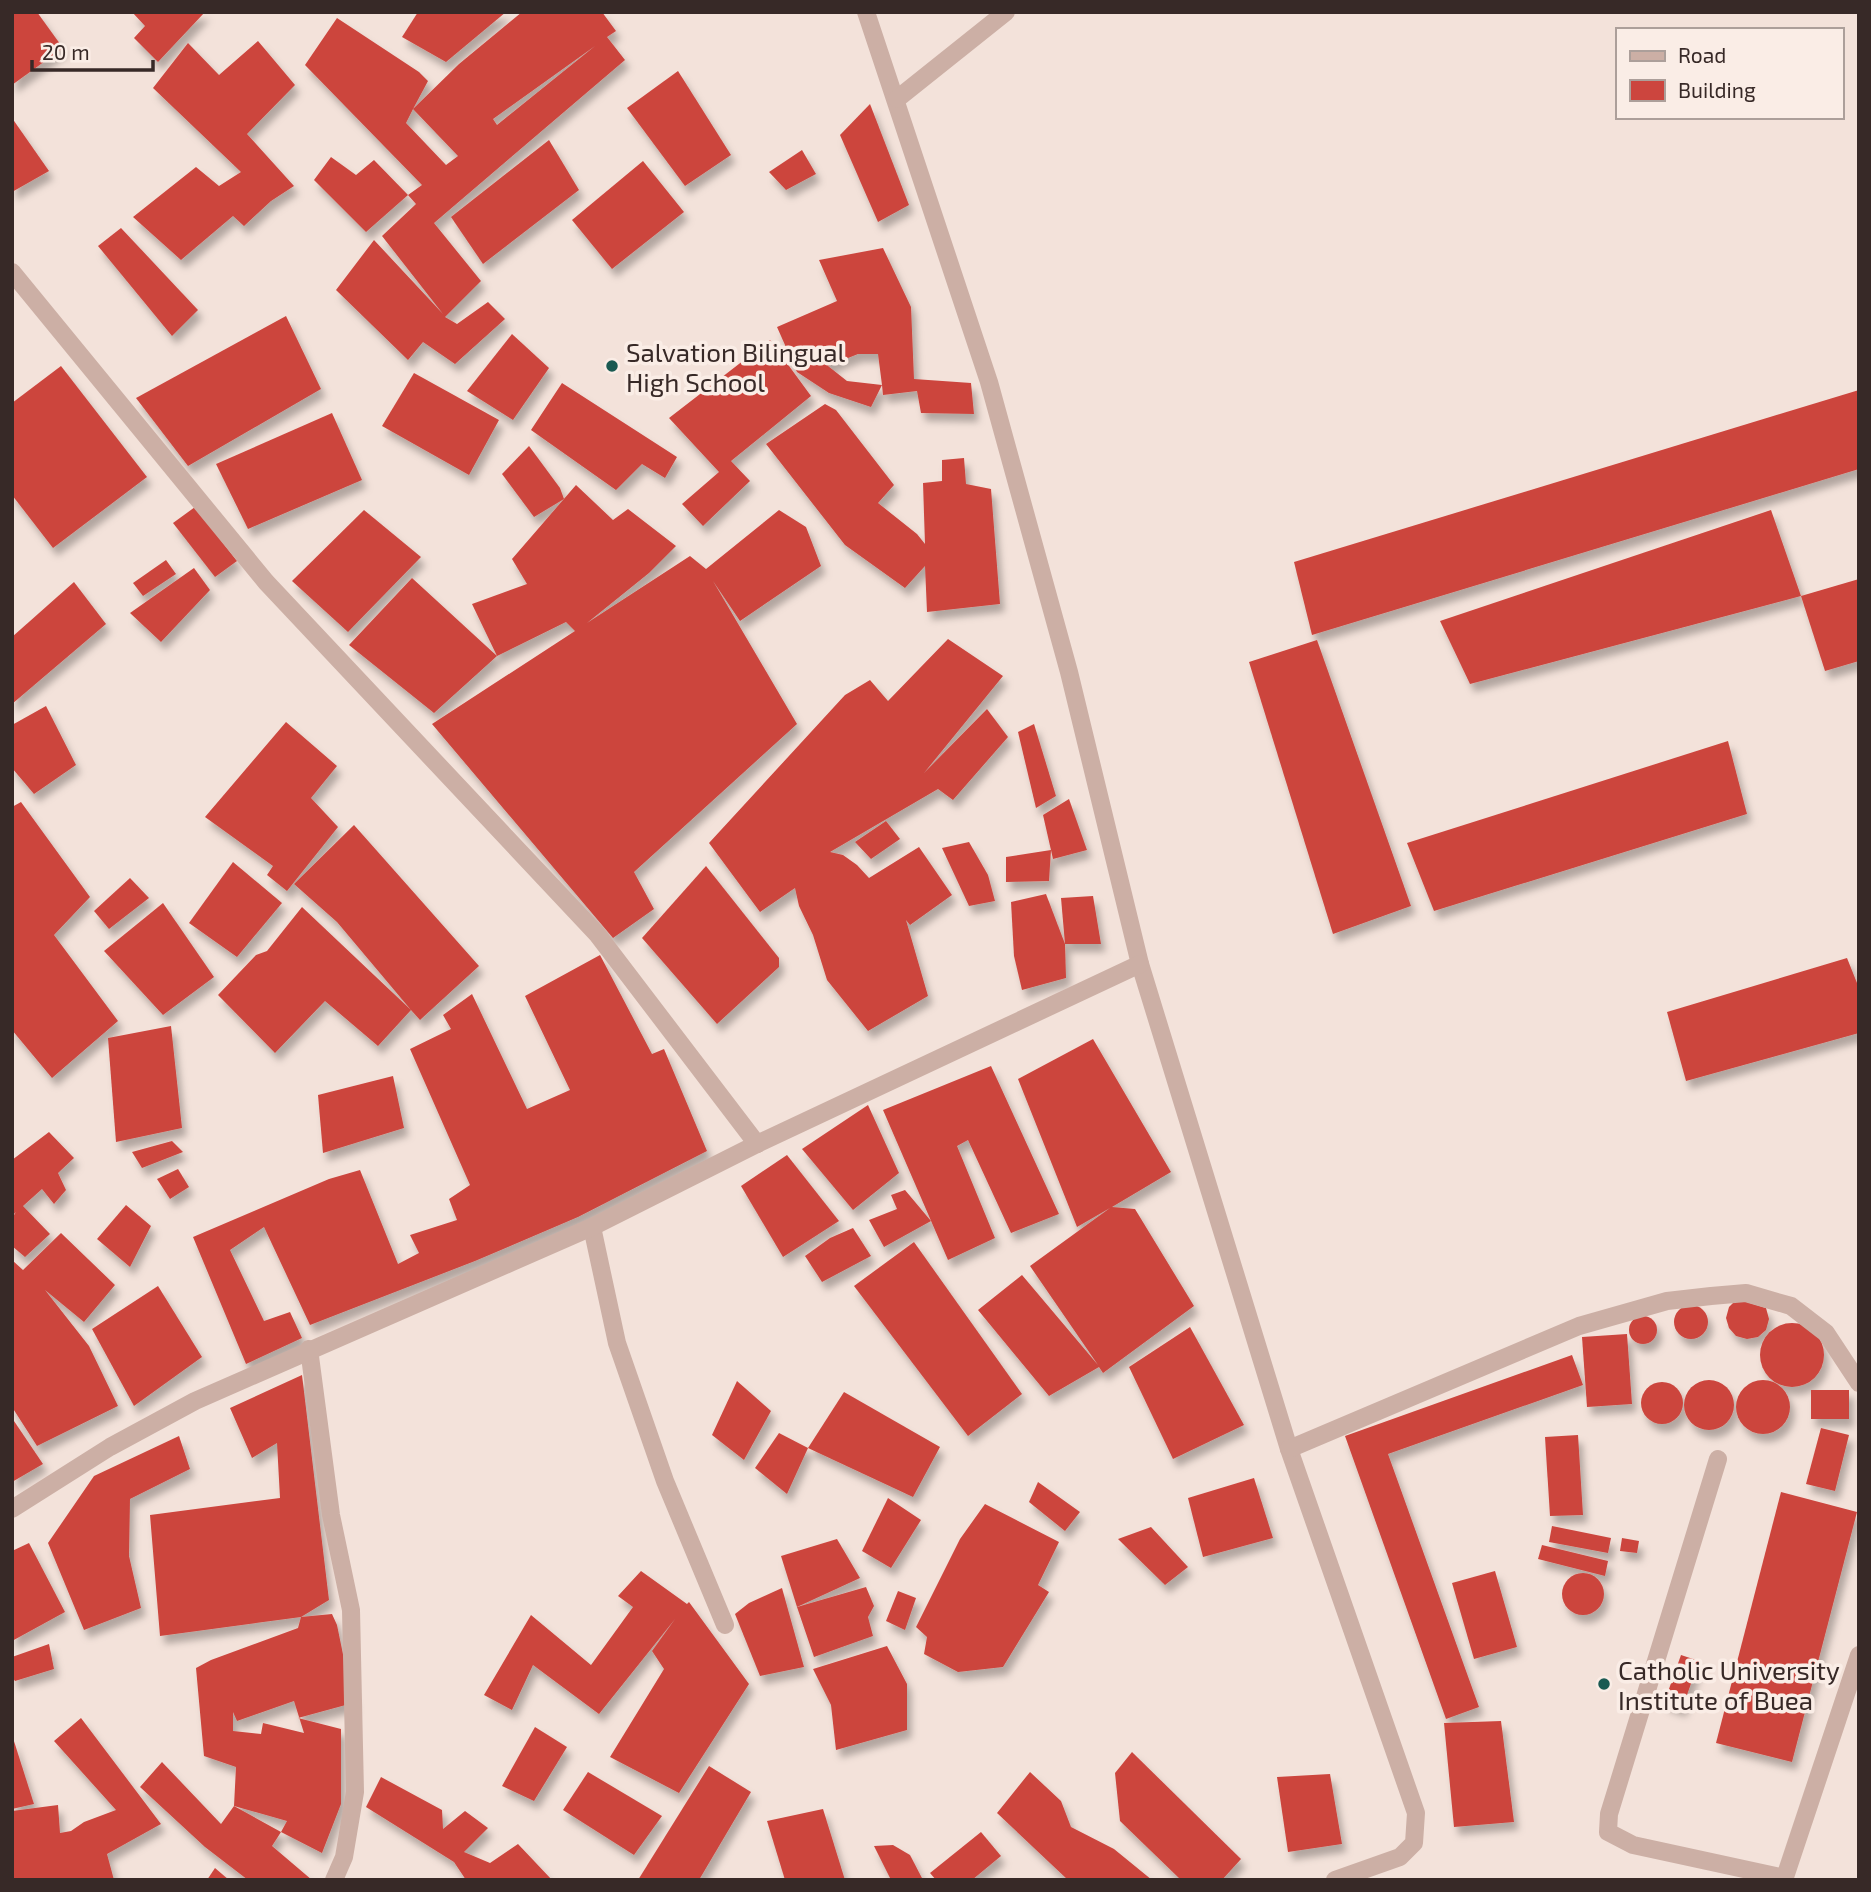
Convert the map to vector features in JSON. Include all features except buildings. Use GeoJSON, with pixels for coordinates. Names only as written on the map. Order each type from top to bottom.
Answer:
{"type":"FeatureCollection","features":[{"type":"Feature","properties":{"kind":"street"},"geometry":{"type":"LineString","coordinates":[[866,12],[989,382],[1069,673],[1140,964],[1289,1449],[1416,1813],[1414,1843],[1400,1857],[1335,1880]]}},
{"type":"Feature","properties":{"kind":"street"},"geometry":{"type":"LineString","coordinates":[[897,99],[1006,12]]}},
{"type":"Feature","properties":{"kind":"street"},"geometry":{"type":"LineString","coordinates":[[12,272],[267,582],[597,934],[757,1143]]}},
{"type":"Feature","properties":{"kind":"street"},"geometry":{"type":"LineString","coordinates":[[12,1509],[110,1447],[195,1401],[592,1227],[757,1143],[1140,964]]}},
{"type":"Feature","properties":{"kind":"street"},"geometry":{"type":"LineString","coordinates":[[592,1227],[617,1343],[665,1481],[725,1625]]}},
{"type":"Feature","properties":{"kind":"street"},"geometry":{"type":"LineString","coordinates":[[1289,1449],[1579,1326],[1667,1301],[1746,1293],[1791,1306],[1826,1333],[1859,1383]]}},
{"type":"Feature","properties":{"kind":"street"},"geometry":{"type":"LineString","coordinates":[[309,1349],[331,1515],[351,1610],[355,1792],[344,1857],[334,1880]]}},
{"type":"Feature","properties":{"kind":"street"},"geometry":{"type":"LineString","coordinates":[[1718,1459],[1609,1814],[1608,1832],[1633,1845],[1784,1879],[1859,1655]]}},
{"type":"Feature","properties":{"kind":"place","name":"Salvation Bilingual High School"},"geometry":{"type":"Point","coordinates":[612,366]}},
{"type":"Feature","properties":{"kind":"place","name":"Catholic University Institute of Buea"},"geometry":{"type":"Point","coordinates":[1604,1684]}}]}
